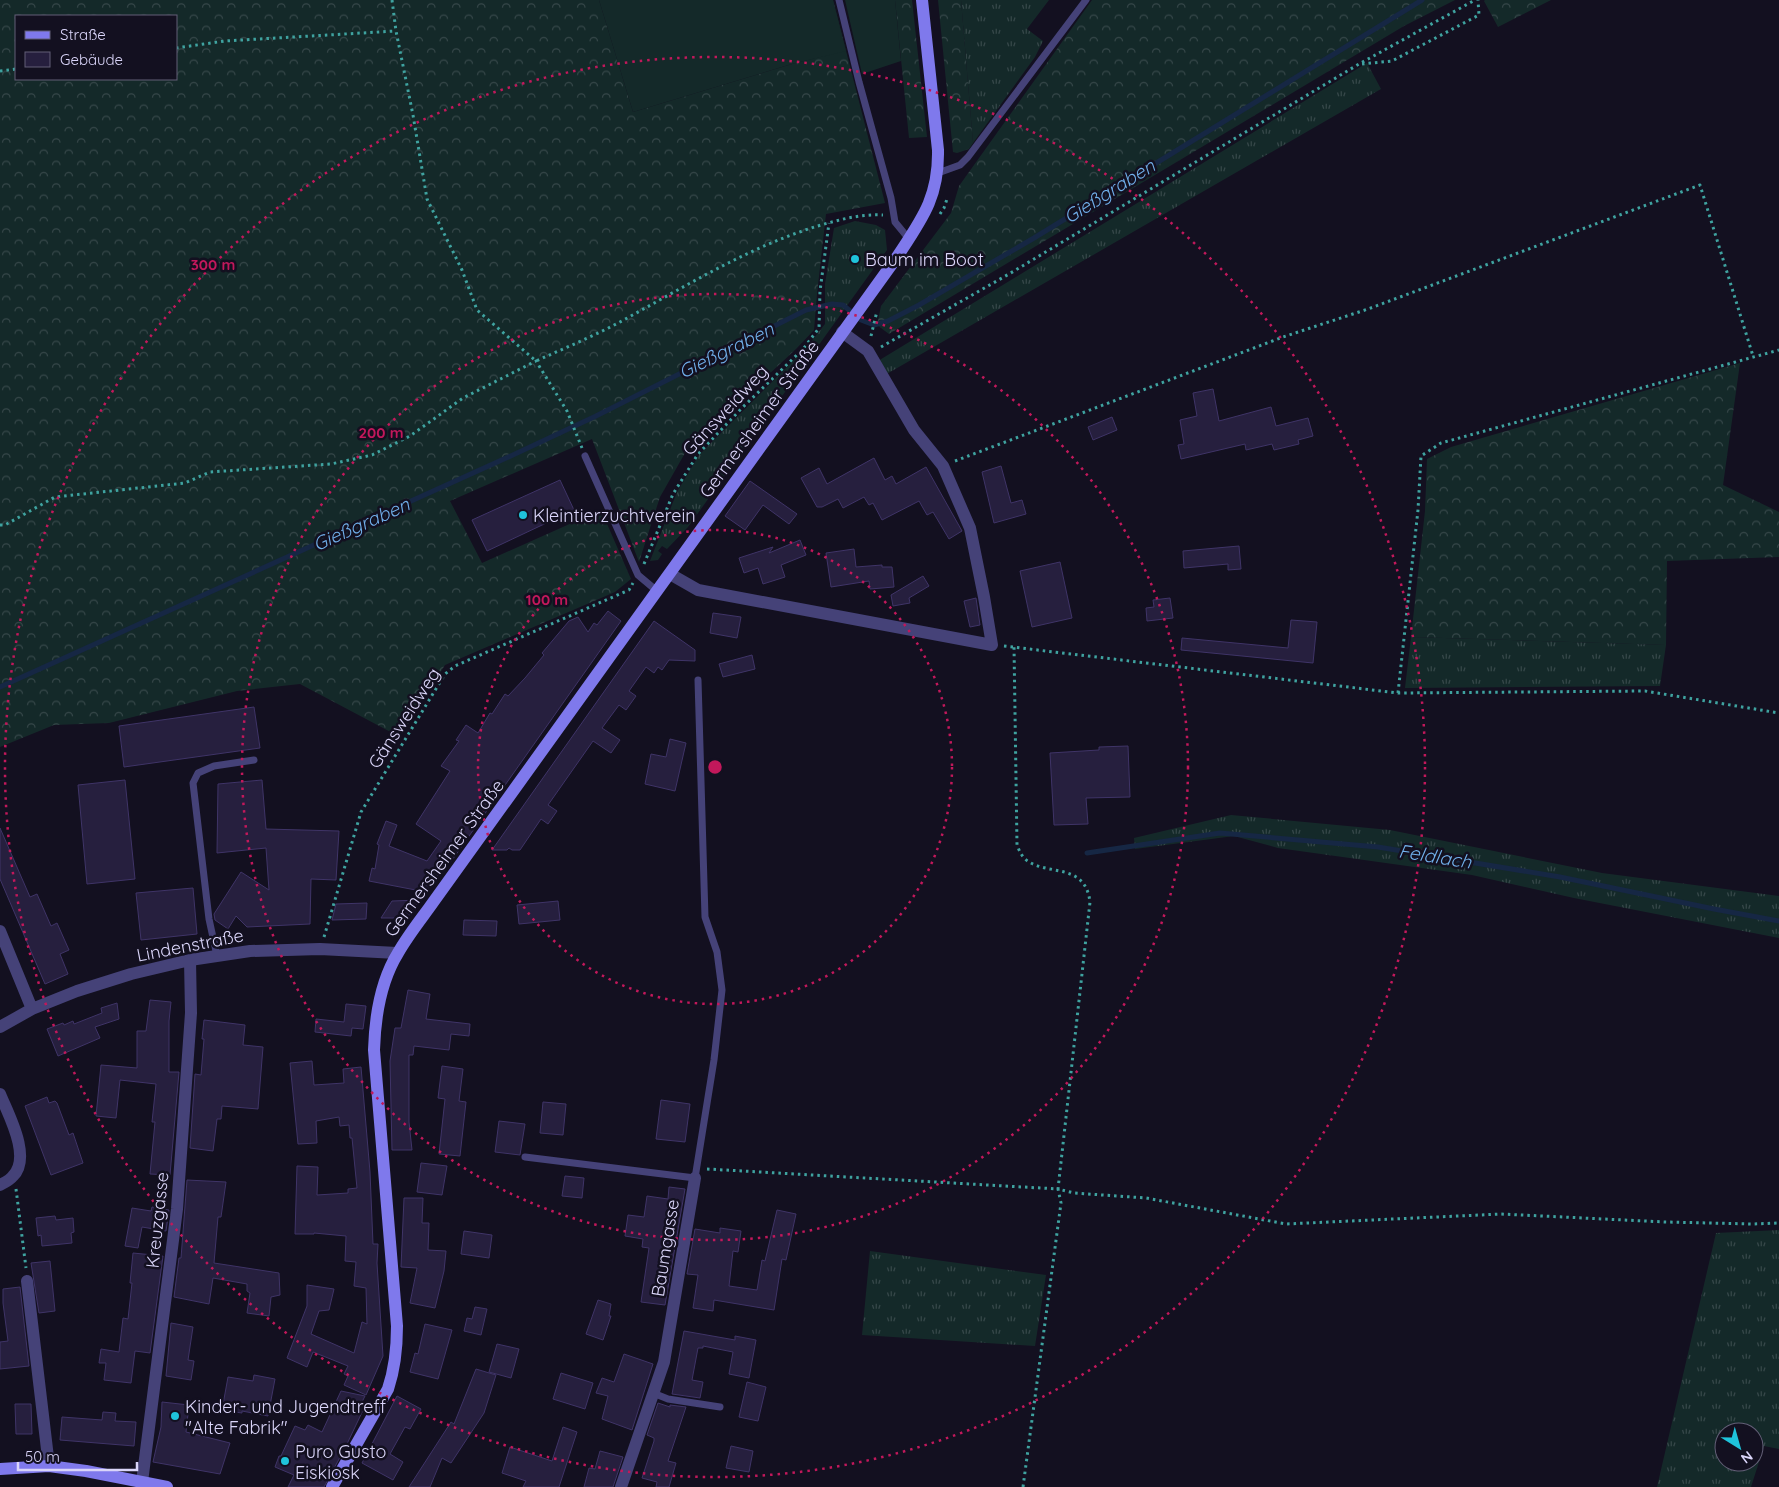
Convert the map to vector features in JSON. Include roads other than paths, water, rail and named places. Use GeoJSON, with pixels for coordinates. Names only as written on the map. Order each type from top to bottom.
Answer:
{"type":"FeatureCollection","features":[{"type":"Feature","properties":{"kind":"street","name":"Germersheimer Straße"},"geometry":{"type":"LineString","coordinates":[[332,1487],[388,1389],[393,1376],[397,1351],[397,1326],[374,1050],[375,1023],[386,979],[397,954],[845,329],[909,239],[928,208],[938,173],[938,150],[922,0]]}},
{"type":"Feature","properties":{"kind":"street","name":"Germersheimer Straße"},"geometry":{"type":"LineString","coordinates":[[670,574],[698,590],[992,645],[970,528],[943,466],[914,430],[868,351],[845,329]]}},
{"type":"Feature","properties":{"kind":"street"},"geometry":{"type":"LineString","coordinates":[[0,931],[32,1009]]}},
{"type":"Feature","properties":{"kind":"street","name":"Lindenstraße"},"geometry":{"type":"LineString","coordinates":[[0,1027],[32,1009],[86,988],[131,974],[190,960],[250,950],[320,949],[397,954]]}},
{"type":"Feature","properties":{"kind":"street","name":"Kreuzgasse"},"geometry":{"type":"LineString","coordinates":[[142,1482],[177,1209],[191,1013],[190,960]]}},
{"type":"Feature","properties":{"kind":"street"},"geometry":{"type":"LineString","coordinates":[[0,1094],[19,1140],[20,1160],[14,1176],[0,1185]]}},
{"type":"Feature","properties":{"kind":"street","name":"Baumgasse"},"geometry":{"type":"LineString","coordinates":[[621,1487],[664,1362],[695,1173]]}},
{"type":"Feature","properties":{"kind":"street"},"geometry":{"type":"LineString","coordinates":[[27,1281],[49,1466]]}},
{"type":"Feature","properties":{"kind":"street"},"geometry":{"type":"LineString","coordinates":[[0,1469],[49,1466],[167,1487]]}},
{"type":"Feature","properties":{"kind":"lane"},"geometry":{"type":"LineString","coordinates":[[839,0],[891,198],[895,222],[909,239]]}},
{"type":"Feature","properties":{"kind":"lane"},"geometry":{"type":"LineString","coordinates":[[938,173],[960,165],[968,157],[1086,0]]}},
{"type":"Feature","properties":{"kind":"lane"},"geometry":{"type":"LineString","coordinates":[[585,456],[638,576],[657,591]]}},
{"type":"Feature","properties":{"kind":"lane"},"geometry":{"type":"LineString","coordinates":[[695,1173],[714,1060],[722,990],[717,952],[706,918],[698,680]]}},
{"type":"Feature","properties":{"kind":"lane"},"geometry":{"type":"LineString","coordinates":[[217,956],[211,933],[193,783],[198,773],[214,766],[254,760]]}},
{"type":"Feature","properties":{"kind":"lane","name":"Baumgasse"},"geometry":{"type":"LineString","coordinates":[[525,1157],[695,1173]]}},
{"type":"Feature","properties":{"kind":"lane"},"geometry":{"type":"LineString","coordinates":[[653,1393],[668,1399],[720,1407]]}},
{"type":"Feature","properties":{"kind":"waterway","name":"Gießgraben"},"geometry":{"type":"LineString","coordinates":[[0,687],[515,454],[596,416],[806,310],[832,304],[843,305],[861,320],[874,325],[888,321],[1034,238],[1422,0]]}},
{"type":"Feature","properties":{"kind":"waterway","name":"Feldlach"},"geometry":{"type":"LineString","coordinates":[[1087,853],[1220,833],[1378,847],[1560,877],[1779,921]]}},
{"type":"Feature","properties":{"kind":"place","name":"Baum im Boot"},"geometry":{"type":"Point","coordinates":[855,259]}},
{"type":"Feature","properties":{"kind":"place","name":"Kleintierzuchtverein"},"geometry":{"type":"Point","coordinates":[523,515]}},
{"type":"Feature","properties":{"kind":"place","name":"Kinder- und Jugendtreff \"Alte Fabrik\""},"geometry":{"type":"Point","coordinates":[175,1416]}},
{"type":"Feature","properties":{"kind":"place","name":"Puro Gusto Eiskiosk"},"geometry":{"type":"Point","coordinates":[285,1461]}}]}
